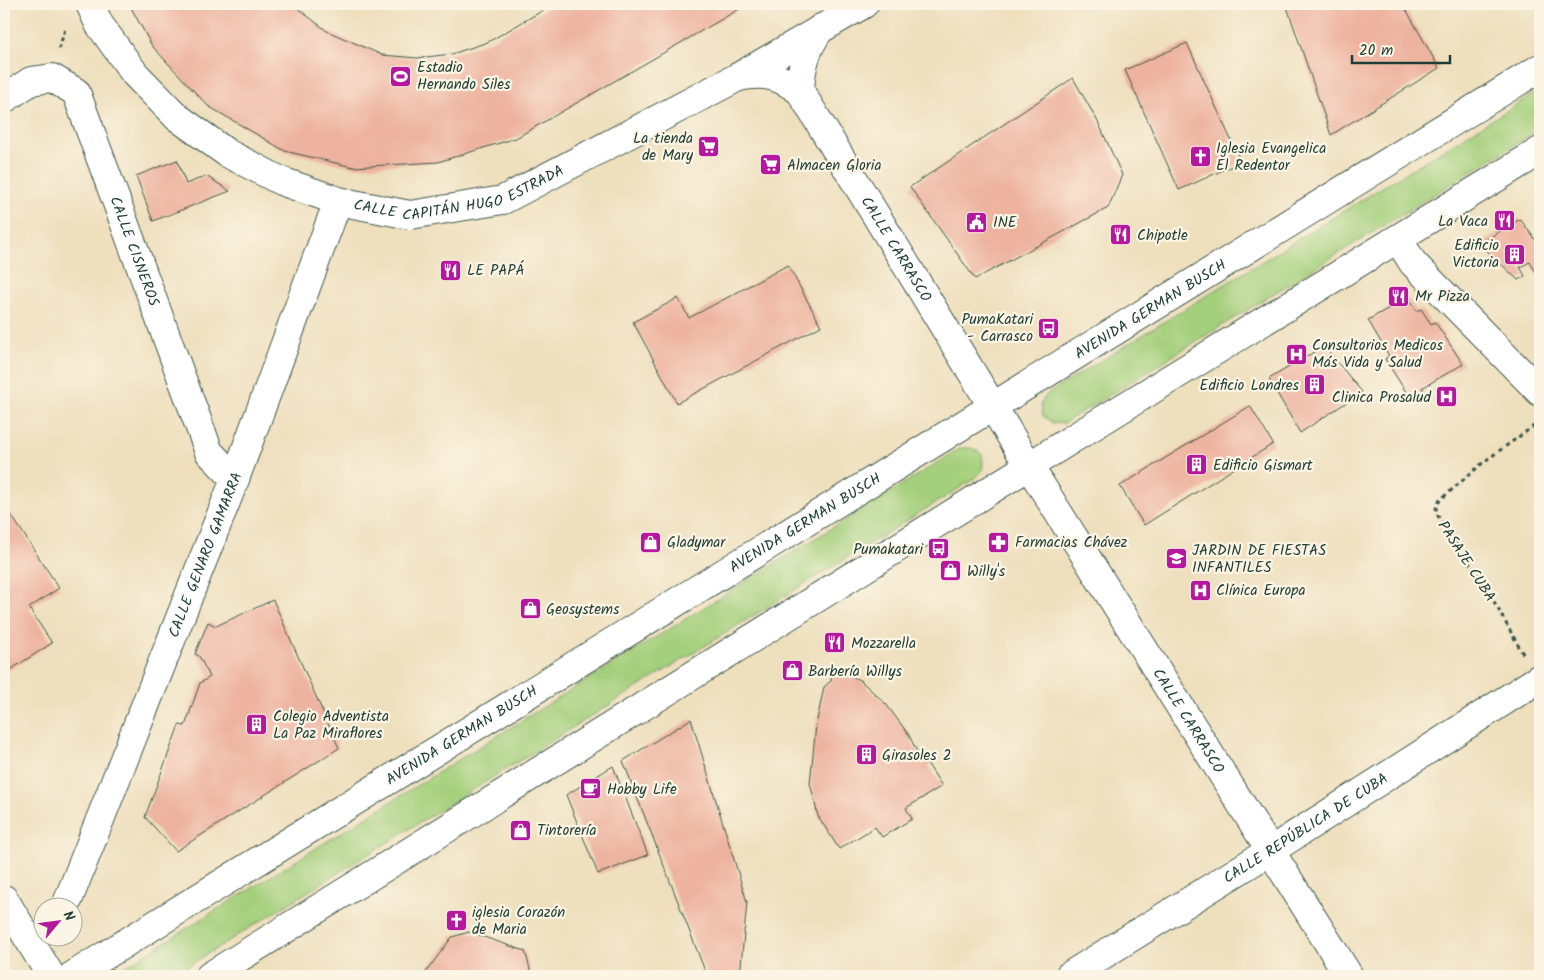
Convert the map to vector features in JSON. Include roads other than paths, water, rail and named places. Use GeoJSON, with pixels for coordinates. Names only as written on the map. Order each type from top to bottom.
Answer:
{"type":"FeatureCollection","features":[{"type":"Feature","properties":{"kind":"main road","name":"CALLE CAPITÁN HUGO ESTRADA"},"geometry":{"type":"LineString","coordinates":[[90,4],[99,24],[134,74],[178,117],[227,153],[280,181],[338,201],[410,215],[503,200],[738,77],[864,4]]}},
{"type":"Feature","properties":{"kind":"main road"},"geometry":{"type":"LineString","coordinates":[[800,91],[805,57],[811,41],[822,27]]}},
{"type":"Feature","properties":{"kind":"main road","name":"AVENIDA GERMAN BUSCH"},"geometry":{"type":"LineString","coordinates":[[72,976],[1540,68]]}},
{"type":"Feature","properties":{"kind":"main road","name":"CALLE CARRASCO"},"geometry":{"type":"LineString","coordinates":[[738,77],[754,74],[771,76],[787,82],[800,91],[993,407],[1349,976]]}},
{"type":"Feature","properties":{"kind":"main road","name":"CALLE CISNEROS"},"geometry":{"type":"LineString","coordinates":[[4,100],[31,81],[52,78],[76,92],[208,452],[235,479]]}},
{"type":"Feature","properties":{"kind":"main road"},"geometry":{"type":"LineString","coordinates":[[210,976],[1540,151]]}},
{"type":"Feature","properties":{"kind":"main road","name":"CALLE GENARO GAMARRA"},"geometry":{"type":"LineString","coordinates":[[69,898],[235,479],[338,201]]}},
{"type":"Feature","properties":{"kind":"main road"},"geometry":{"type":"LineString","coordinates":[[1398,239],[1414,264],[1540,392]]}},
{"type":"Feature","properties":{"kind":"main road","name":"CALLE REPÚBLICA DE CUBA"},"geometry":{"type":"LineString","coordinates":[[1069,976],[1270,852],[1539,679]]}},
{"type":"Feature","properties":{"kind":"main road"},"geometry":{"type":"LineString","coordinates":[[4,900],[48,958]]}},
{"type":"Feature","properties":{"kind":"place","name":"Estadio Hernando Siles"},"geometry":{"type":"Point","coordinates":[401,76]}},
{"type":"Feature","properties":{"kind":"place","name":"La tienda de Mary"},"geometry":{"type":"Point","coordinates":[709,147]}},
{"type":"Feature","properties":{"kind":"place","name":"Iglesia Evangelica El Redentor"},"geometry":{"type":"Point","coordinates":[1200,157]}},
{"type":"Feature","properties":{"kind":"place","name":"Almacen Gloria"},"geometry":{"type":"Point","coordinates":[771,165]}},
{"type":"Feature","properties":{"kind":"place","name":"La Vaca"},"geometry":{"type":"Point","coordinates":[1504,221]}},
{"type":"Feature","properties":{"kind":"place","name":"INE"},"geometry":{"type":"Point","coordinates":[977,222]}},
{"type":"Feature","properties":{"kind":"place","name":"Chipotle"},"geometry":{"type":"Point","coordinates":[1121,235]}},
{"type":"Feature","properties":{"kind":"place","name":"Edificio Victoria"},"geometry":{"type":"Point","coordinates":[1515,254]}},
{"type":"Feature","properties":{"kind":"place","name":"LE PAPÁ"},"geometry":{"type":"Point","coordinates":[451,270]}},
{"type":"Feature","properties":{"kind":"place","name":"Mr Pizza"},"geometry":{"type":"Point","coordinates":[1399,296]}},
{"type":"Feature","properties":{"kind":"place","name":"PumaKatari - Carrasco"},"geometry":{"type":"Point","coordinates":[1049,328]}},
{"type":"Feature","properties":{"kind":"place","name":"Consultorios Medicos Más Vida y Salud"},"geometry":{"type":"Point","coordinates":[1296,354]}},
{"type":"Feature","properties":{"kind":"place","name":"Edificio Londres"},"geometry":{"type":"Point","coordinates":[1315,385]}},
{"type":"Feature","properties":{"kind":"place","name":"Clinica Prosalud"},"geometry":{"type":"Point","coordinates":[1447,397]}},
{"type":"Feature","properties":{"kind":"place","name":"Edificio Gismart"},"geometry":{"type":"Point","coordinates":[1197,465]}},
{"type":"Feature","properties":{"kind":"place","name":"Gladymar"},"geometry":{"type":"Point","coordinates":[651,542]}},
{"type":"Feature","properties":{"kind":"place","name":"Farmacias Chávez"},"geometry":{"type":"Point","coordinates":[999,542]}},
{"type":"Feature","properties":{"kind":"place","name":"Pumakatari"},"geometry":{"type":"Point","coordinates":[939,549]}},
{"type":"Feature","properties":{"kind":"place","name":"JARDIN DE FIESTAS INFANTILES"},"geometry":{"type":"Point","coordinates":[1176,559]}},
{"type":"Feature","properties":{"kind":"place","name":"Willy's"},"geometry":{"type":"Point","coordinates":[951,571]}},
{"type":"Feature","properties":{"kind":"place","name":"Clínica Europa"},"geometry":{"type":"Point","coordinates":[1200,590]}},
{"type":"Feature","properties":{"kind":"place","name":"Geosystems"},"geometry":{"type":"Point","coordinates":[530,609]}},
{"type":"Feature","properties":{"kind":"place","name":"Mozzarella"},"geometry":{"type":"Point","coordinates":[835,643]}},
{"type":"Feature","properties":{"kind":"place","name":"Barbería Willys"},"geometry":{"type":"Point","coordinates":[792,671]}},
{"type":"Feature","properties":{"kind":"place","name":"Colegio Adventista La Paz Miraflores"},"geometry":{"type":"Point","coordinates":[257,725]}},
{"type":"Feature","properties":{"kind":"place","name":"Girasoles 2"},"geometry":{"type":"Point","coordinates":[866,755]}},
{"type":"Feature","properties":{"kind":"place","name":"Hobby Life"},"geometry":{"type":"Point","coordinates":[591,789]}},
{"type":"Feature","properties":{"kind":"place","name":"Tintorería"},"geometry":{"type":"Point","coordinates":[521,830]}},
{"type":"Feature","properties":{"kind":"place","name":"iglesia Corazón de Maria"},"geometry":{"type":"Point","coordinates":[456,921]}}]}
